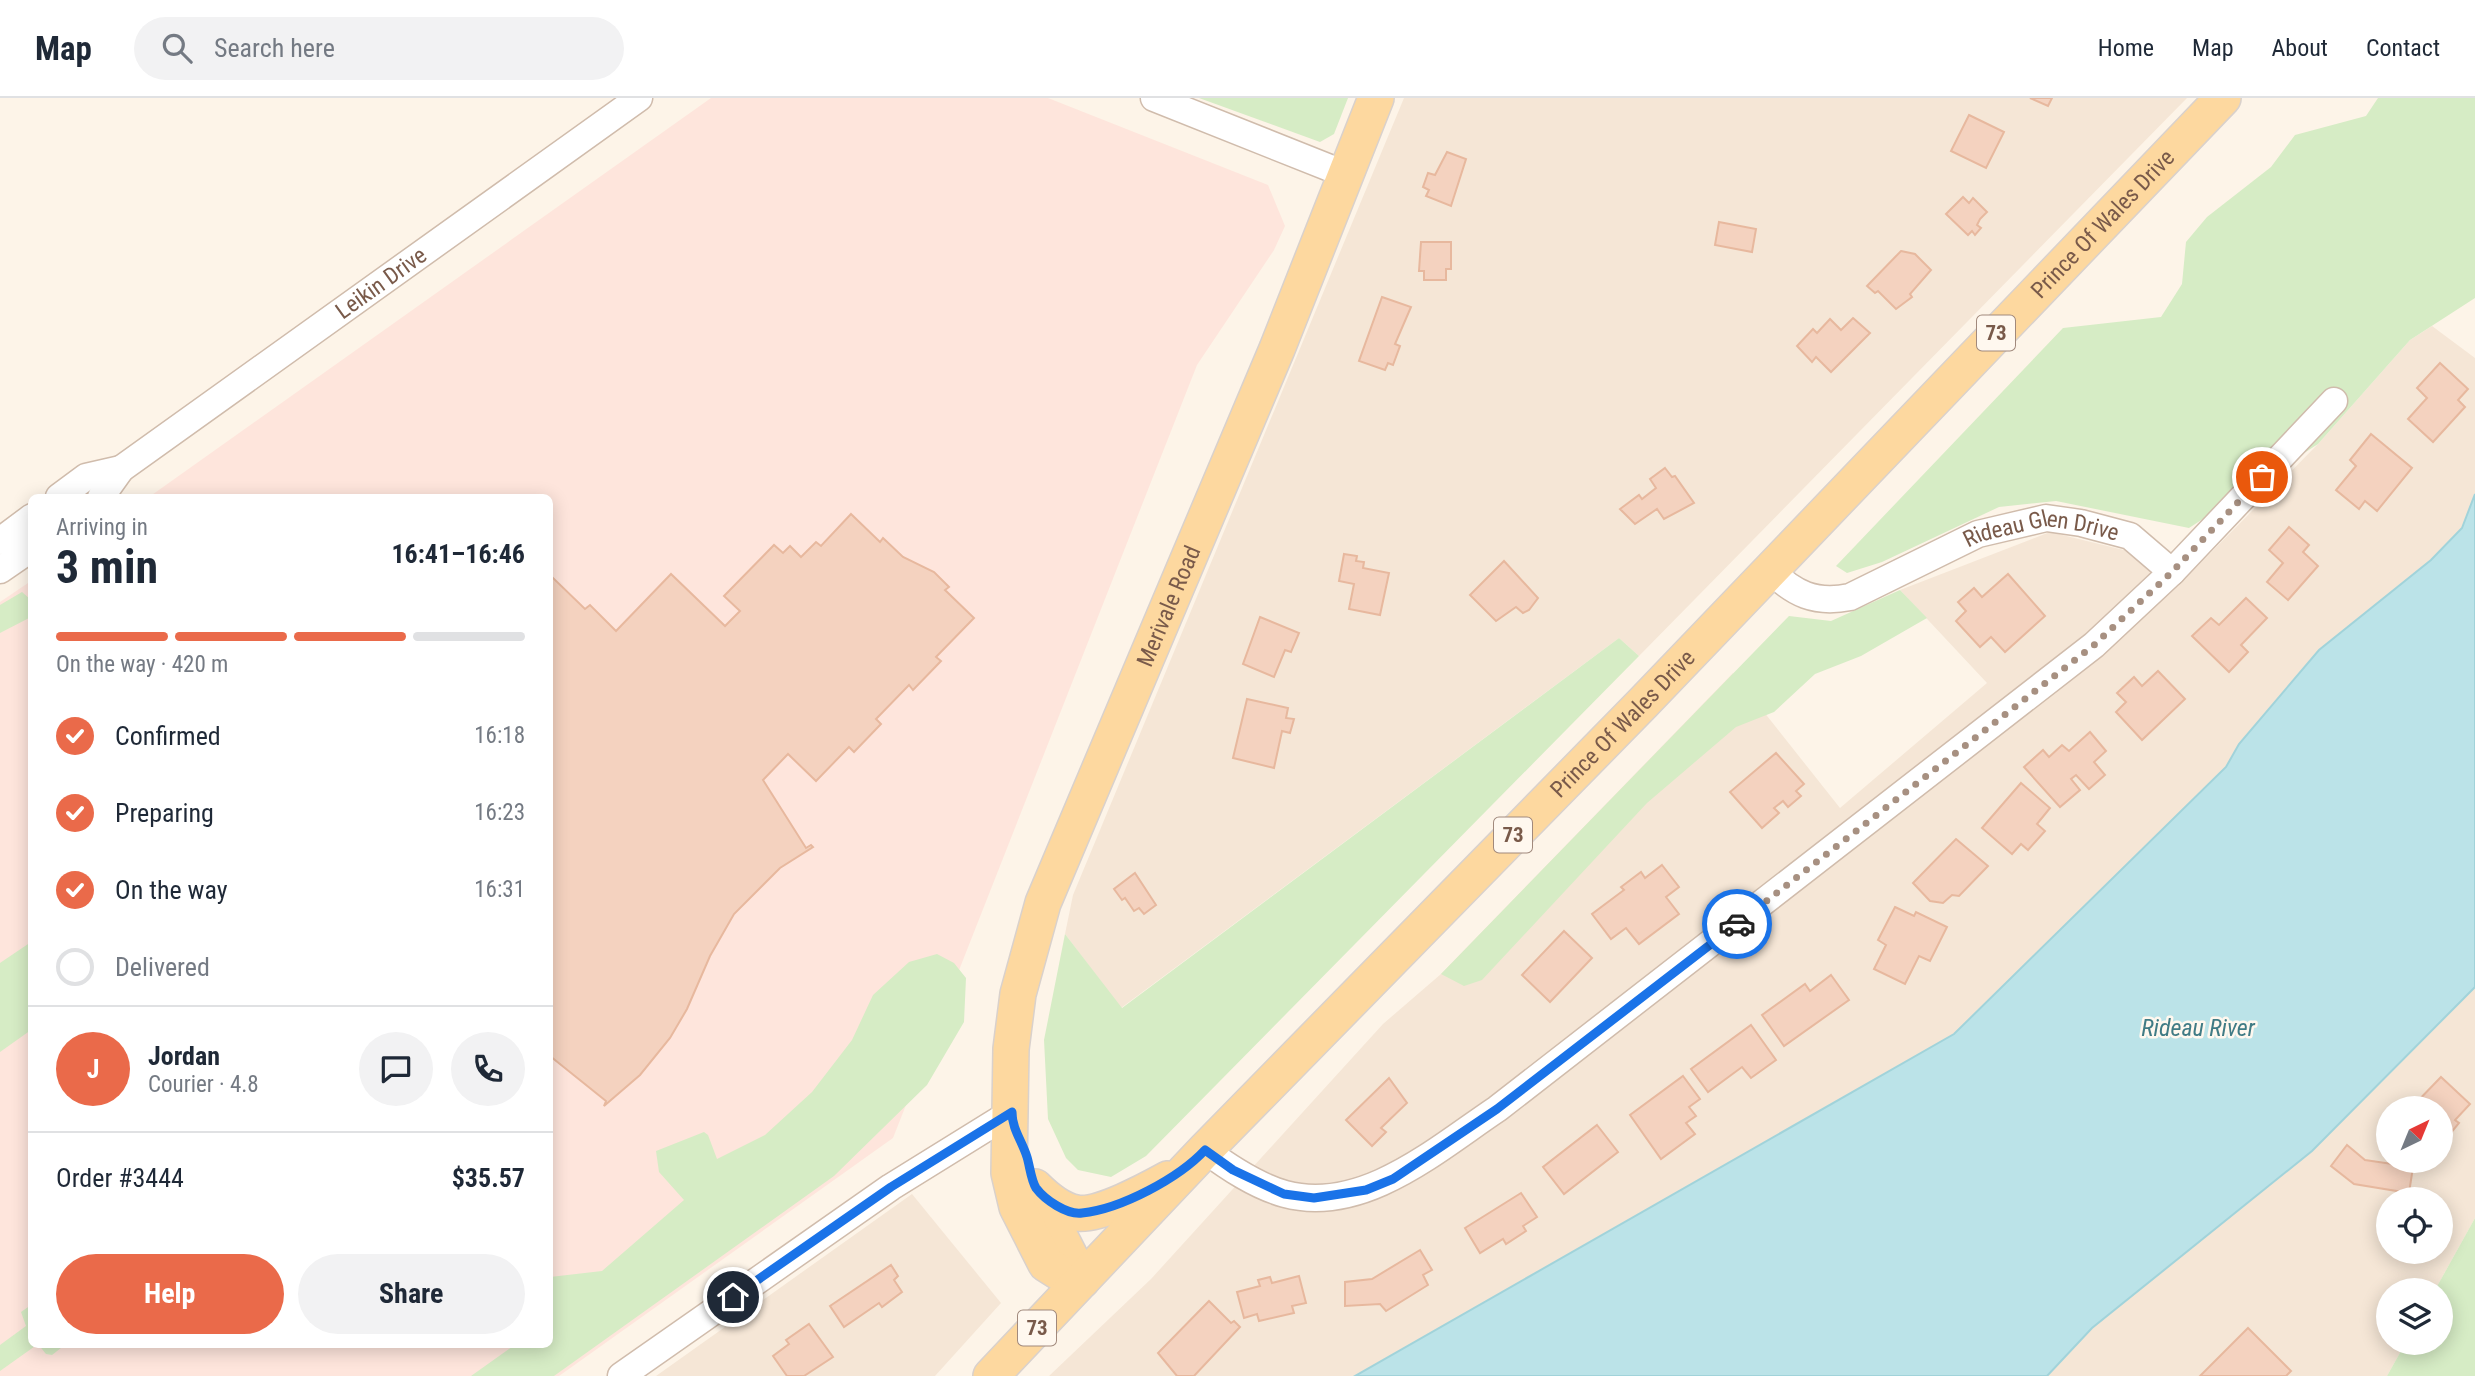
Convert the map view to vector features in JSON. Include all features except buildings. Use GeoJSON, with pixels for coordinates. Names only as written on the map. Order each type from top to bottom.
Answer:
{"type":"FeatureCollection","features":[{"type":"Feature","properties":{"kind":"main road","name":"Merivale Road"},"geometry":{"type":"LineString","coordinates":[[1082,1280],[1066,1276],[1046,1264],[1027,1230],[1011,1185],[1011,1049],[1018,994],[1043,903],[1277,349],[1376,98]]}},
{"type":"Feature","properties":{"kind":"main road","name":"Prince Of Wales Drive"},"geometry":{"type":"LineString","coordinates":[[991,1376],[1198,1157],[1770,570],[2223,98]]}},
{"type":"Feature","properties":{"kind":"main road","name":"Merivale Road"},"geometry":{"type":"LineString","coordinates":[[1012,1119],[1035,1187],[1082,1280]]}},
{"type":"Feature","properties":{"kind":"main road"},"geometry":{"type":"LineString","coordinates":[[1035,1187],[1052,1202],[1082,1213],[1154,1186],[1198,1157]]}},
{"type":"Feature","properties":{"kind":"street","name":"Leikin Drive"},"geometry":{"type":"LineString","coordinates":[[104,494],[121,469],[639,98]]}},
{"type":"Feature","properties":{"kind":"street"},"geometry":{"type":"LineString","coordinates":[[1154,98],[1345,174]]}},
{"type":"Feature","properties":{"kind":"street"},"geometry":{"type":"LineString","coordinates":[[1198,1157],[1284,1194],[1314,1198],[1366,1190],[1393,1179],[1497,1109],[1817,863],[2094,645],[2172,572],[2334,401]]}},
{"type":"Feature","properties":{"kind":"street","name":"Leikin Drive"},"geometry":{"type":"LineString","coordinates":[[63,494],[86,477],[121,469]]}},
{"type":"Feature","properties":{"kind":"street","name":"Rideau Glen Drive"},"geometry":{"type":"LineString","coordinates":[[1770,570],[1789,588],[1805,597],[1850,597],[1978,534],[2046,518],[2081,523],[2130,536],[2172,572]]}},
{"type":"Feature","properties":{"kind":"street"},"geometry":{"type":"LineString","coordinates":[[0,541],[28,520]]}},
{"type":"Feature","properties":{"kind":"street"},"geometry":{"type":"LineString","coordinates":[[0,570],[28,551]]}},
{"type":"Feature","properties":{"kind":"street"},"geometry":{"type":"LineString","coordinates":[[621,1376],[891,1187],[1012,1119]]}},
{"type":"Feature","properties":{"kind":"shaded area"},"geometry":{"type":"Polygon","coordinates":[[[711,98],[1048,98],[1268,185],[1285,226],[1274,250],[1197,365],[893,1138],[559,1376],[0,1376],[0,602],[28,583],[28,1348],[553,1348],[553,494],[153,494],[711,98]]]}},
{"type":"Feature","properties":{"kind":"shaded area"},"geometry":{"type":"Polygon","coordinates":[[[1404,98],[2187,98],[1639,656],[1619,638],[1121,1008],[1065,934],[1073,895],[1404,98]]]}},
{"type":"Feature","properties":{"kind":"shaded area"},"geometry":{"type":"Polygon","coordinates":[[[2432,326],[2475,358],[2475,494],[2462,527],[2431,560],[2319,650],[2245,737],[2226,767],[1954,1034],[1355,1376],[1049,1376],[1151,1279],[1383,1024],[1441,974],[1733,673],[1840,808],[1987,683],[1900,590],[2050,532],[2132,552],[2177,587],[2318,444],[2410,340],[2432,326]]]}},
{"type":"Feature","properties":{"kind":"shaded area"},"geometry":{"type":"Polygon","coordinates":[[[2475,987],[2475,1218],[2453,1258],[2453,1187],[2376,1187],[2376,1264],[2449,1264],[2442,1278],[2376,1278],[2376,1355],[2399,1355],[2387,1376],[2047,1376],[2092,1328],[2312,1151],[2475,987]]]}},
{"type":"Feature","properties":{"kind":"shaded area"},"geometry":{"type":"Polygon","coordinates":[[[912,1194],[1001,1303],[935,1376],[656,1376],[912,1194]]]}},
{"type":"Feature","properties":{"kind":"green space"},"geometry":{"type":"Polygon","coordinates":[[[1199,98],[1348,98],[1334,134],[1320,142],[1199,98]]]}},
{"type":"Feature","properties":{"kind":"green space"},"geometry":{"type":"Polygon","coordinates":[[[2378,98],[2475,98],[2475,298],[2410,340],[2318,444],[2189,528],[2056,501],[1999,507],[1882,562],[1847,573],[1836,566],[2063,328],[2161,317],[2182,284],[2186,242],[2207,217],[2271,167],[2295,135],[2366,116],[2378,98]]]}},
{"type":"Feature","properties":{"kind":"green space"},"geometry":{"type":"Polygon","coordinates":[[[1900,590],[1927,618],[1861,656],[1815,674],[1774,712],[1736,727],[1647,803],[1482,980],[1464,986],[1441,974],[1789,616],[1831,621],[1900,590]]]}},
{"type":"Feature","properties":{"kind":"green space"},"geometry":{"type":"Polygon","coordinates":[[[22,592],[28,597],[28,619],[0,633],[0,605],[22,592]]]}},
{"type":"Feature","properties":{"kind":"green space"},"geometry":{"type":"Polygon","coordinates":[[[1619,638],[1639,656],[1146,1156],[1111,1177],[1078,1170],[1066,1158],[1048,1119],[1044,1040],[1065,934],[1122,1008],[1619,638]]]}},
{"type":"Feature","properties":{"kind":"green space"},"geometry":{"type":"Polygon","coordinates":[[[28,944],[28,1032],[0,1052],[0,963],[28,944]]]}},
{"type":"Feature","properties":{"kind":"green space"},"geometry":{"type":"Polygon","coordinates":[[[937,954],[954,963],[966,978],[964,1022],[927,1085],[834,1176],[554,1376],[471,1376],[510,1348],[553,1348],[553,1277],[602,1271],[684,1200],[659,1172],[656,1151],[704,1132],[708,1135],[717,1159],[765,1135],[812,1092],[852,1040],[873,995],[909,962],[937,954]]]}},
{"type":"Feature","properties":{"kind":"green space"},"geometry":{"type":"Polygon","coordinates":[[[2475,1218],[2475,1376],[2387,1376],[2399,1355],[2453,1355],[2453,1278],[2442,1278],[2449,1264],[2453,1264],[2453,1258],[2475,1218]]]}},
{"type":"Feature","properties":{"kind":"green space"},"geometry":{"type":"Polygon","coordinates":[[[28,1307],[28,1348],[32,1348],[0,1371],[0,1345],[26,1326],[21,1312],[28,1307]]]}},
{"type":"Feature","properties":{"kind":"green space"},"geometry":{"type":"Polygon","coordinates":[[[41,1348],[61,1348],[52,1355],[46,1354],[41,1348]]]}},
{"type":"Feature","properties":{"kind":"water","name":"Rideau River"},"geometry":{"type":"Polygon","coordinates":[[[2475,494],[2475,987],[2312,1151],[2092,1328],[2047,1376],[1355,1376],[1954,1034],[2226,767],[2239,744],[2319,650],[2431,560],[2462,528],[2475,494]]]}},
{"type":"Feature","properties":{"kind":"way so far"},"geometry":{"type":"LineString","coordinates":[[1737,924],[2094,645],[2172,572],[2262,477]]}},
{"type":"Feature","properties":{"kind":"route"},"geometry":{"type":"LineString","coordinates":[[733,1297],[891,1187],[1012,1112],[1012,1125],[1023,1145],[1035,1187],[1052,1202],[1075,1213],[1120,1202],[1171,1178],[1192,1164],[1205,1150],[1233,1170],[1284,1194],[1314,1198],[1366,1190],[1393,1179],[1497,1109],[1737,924]]}}]}
